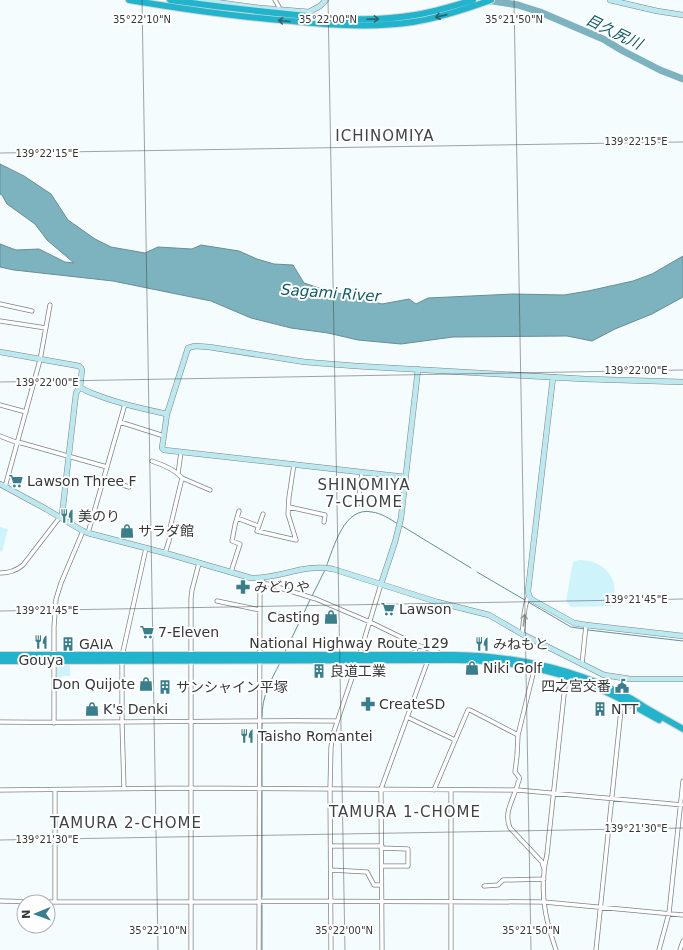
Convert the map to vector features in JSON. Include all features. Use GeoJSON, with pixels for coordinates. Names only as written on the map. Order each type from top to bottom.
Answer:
{"type":"FeatureCollection","features":[{"type":"Feature","properties":{"kind":"highway"},"geometry":{"type":"LineString","coordinates":[[130,0],[244,17],[328,24],[364,25],[424,20],[448,15],[491,0]]}},
{"type":"Feature","properties":{"kind":"highway"},"geometry":{"type":"LineString","coordinates":[[170,0],[275,13],[354,19],[384,19],[415,16],[450,8],[473,0]]}},
{"type":"Feature","properties":{"kind":"highway","name":"National Highway Route 129"},"geometry":{"type":"LineString","coordinates":[[359,658],[414,655],[475,655],[498,657],[566,674],[624,694],[683,729]]}},
{"type":"Feature","properties":{"kind":"highway","name":"National Highway Route 129"},"geometry":{"type":"LineString","coordinates":[[0,656],[54,658],[359,658],[474,660],[535,666]]}},
{"type":"Feature","properties":{"kind":"highway","name":"National Highway Route 129"},"geometry":{"type":"LineString","coordinates":[[0,661],[54,658]]}},
{"type":"Feature","properties":{"kind":"highway","name":"National Highway Route 129"},"geometry":{"type":"LineString","coordinates":[[599,686],[683,734]]}},
{"type":"Feature","properties":{"kind":"street"},"geometry":{"type":"LineString","coordinates":[[200,0],[278,10],[309,12],[320,6],[326,0]]}},
{"type":"Feature","properties":{"kind":"street"},"geometry":{"type":"LineString","coordinates":[[275,0],[279,7],[278,10]]}},
{"type":"Feature","properties":{"kind":"street"},"geometry":{"type":"LineString","coordinates":[[610,0],[657,11],[683,15]]}},
{"type":"Feature","properties":{"kind":"street"},"geometry":{"type":"LineString","coordinates":[[0,304],[32,311]]}},
{"type":"Feature","properties":{"kind":"street"},"geometry":{"type":"LineString","coordinates":[[50,305],[40,360],[18,442],[2,486],[85,532],[164,552],[246,577],[260,578],[303,569],[325,568],[437,602],[484,613],[494,617],[522,634],[604,675],[630,679],[683,679]]}},
{"type":"Feature","properties":{"kind":"street"},"geometry":{"type":"LineString","coordinates":[[0,321],[46,328]]}},
{"type":"Feature","properties":{"kind":"street"},"geometry":{"type":"LineString","coordinates":[[405,477],[164,450],[162,448],[167,414],[186,351],[191,346],[209,347],[305,362],[356,366],[592,380],[683,382]]}},
{"type":"Feature","properties":{"kind":"street"},"geometry":{"type":"LineString","coordinates":[[0,353],[79,366],[82,370],[80,387],[76,393],[62,515],[23,565],[18,569],[0,573]]}},
{"type":"Feature","properties":{"kind":"street"},"geometry":{"type":"LineString","coordinates":[[331,950],[331,747],[333,734],[359,658],[395,542],[400,521],[418,369]]}},
{"type":"Feature","properties":{"kind":"street"},"geometry":{"type":"LineString","coordinates":[[522,634],[528,598],[553,377]]}},
{"type":"Feature","properties":{"kind":"street"},"geometry":{"type":"LineString","coordinates":[[80,387],[83,390],[124,404],[167,414]]}},
{"type":"Feature","properties":{"kind":"street"},"geometry":{"type":"LineString","coordinates":[[54,722],[54,627],[56,599],[61,583],[85,532],[104,479],[124,404]]}},
{"type":"Feature","properties":{"kind":"street"},"geometry":{"type":"LineString","coordinates":[[0,405],[26,412]]}},
{"type":"Feature","properties":{"kind":"street"},"geometry":{"type":"LineString","coordinates":[[120,422],[164,436]]}},
{"type":"Feature","properties":{"kind":"street"},"geometry":{"type":"LineString","coordinates":[[0,436],[107,468]]}},
{"type":"Feature","properties":{"kind":"street"},"geometry":{"type":"LineString","coordinates":[[178,474],[181,452]]}},
{"type":"Feature","properties":{"kind":"street"},"geometry":{"type":"LineString","coordinates":[[152,461],[171,468],[182,478],[210,490]]}},
{"type":"Feature","properties":{"kind":"street"},"geometry":{"type":"LineString","coordinates":[[263,514],[257,531],[296,540],[288,514],[294,464]]}},
{"type":"Feature","properties":{"kind":"street"},"geometry":{"type":"LineString","coordinates":[[358,504],[362,472]]}},
{"type":"Feature","properties":{"kind":"street"},"geometry":{"type":"LineString","coordinates":[[164,552],[169,541],[171,524],[182,478]]}},
{"type":"Feature","properties":{"kind":"street"},"geometry":{"type":"LineString","coordinates":[[104,479],[129,487]]}},
{"type":"Feature","properties":{"kind":"street"},"geometry":{"type":"LineString","coordinates":[[289,507],[325,515],[324,522]]}},
{"type":"Feature","properties":{"kind":"street"},"geometry":{"type":"LineString","coordinates":[[231,572],[240,544],[232,541],[239,510]]}},
{"type":"Feature","properties":{"kind":"street"},"geometry":{"type":"LineString","coordinates":[[237,518],[258,526]]}},
{"type":"Feature","properties":{"kind":"street"},"geometry":{"type":"LineString","coordinates":[[124,789],[122,658],[146,548]]}},
{"type":"Feature","properties":{"kind":"street"},"geometry":{"type":"LineString","coordinates":[[191,950],[191,598],[199,563]]}},
{"type":"Feature","properties":{"kind":"street"},"geometry":{"type":"LineString","coordinates":[[260,578],[260,950]]}},
{"type":"Feature","properties":{"kind":"street"},"geometry":{"type":"LineString","coordinates":[[260,578],[264,583],[316,599],[370,622],[417,645],[438,652],[438,655]]}},
{"type":"Feature","properties":{"kind":"street"},"geometry":{"type":"LineString","coordinates":[[528,598],[574,623],[683,636]]}},
{"type":"Feature","properties":{"kind":"street"},"geometry":{"type":"LineString","coordinates":[[217,601],[260,610]]}},
{"type":"Feature","properties":{"kind":"street"},"geometry":{"type":"LineString","coordinates":[[582,664],[586,625]]}},
{"type":"Feature","properties":{"kind":"street"},"geometry":{"type":"LineString","coordinates":[[414,655],[417,645]]}},
{"type":"Feature","properties":{"kind":"street"},"geometry":{"type":"LineString","coordinates":[[423,655],[425,647]]}},
{"type":"Feature","properties":{"kind":"street"},"geometry":{"type":"LineString","coordinates":[[382,950],[381,789],[428,660]]}},
{"type":"Feature","properties":{"kind":"street"},"geometry":{"type":"LineString","coordinates":[[535,666],[518,735],[515,772],[519,779],[517,790],[508,810],[507,816],[510,828],[542,862],[544,869]]}},
{"type":"Feature","properties":{"kind":"street"},"geometry":{"type":"LineString","coordinates":[[556,950],[547,923],[544,902],[544,869],[554,793],[566,674]]}},
{"type":"Feature","properties":{"kind":"street"},"geometry":{"type":"LineString","coordinates":[[599,686],[604,675]]}},
{"type":"Feature","properties":{"kind":"street"},"geometry":{"type":"LineString","coordinates":[[596,950],[622,700]]}},
{"type":"Feature","properties":{"kind":"street"},"geometry":{"type":"LineString","coordinates":[[434,790],[468,710],[518,735]]}},
{"type":"Feature","properties":{"kind":"street"},"geometry":{"type":"LineString","coordinates":[[407,717],[455,740]]}},
{"type":"Feature","properties":{"kind":"street"},"geometry":{"type":"LineString","coordinates":[[0,722],[259,720],[337,721]]}},
{"type":"Feature","properties":{"kind":"street"},"geometry":{"type":"LineString","coordinates":[[659,950],[669,913],[682,805],[683,781]]}},
{"type":"Feature","properties":{"kind":"street"},"geometry":{"type":"LineString","coordinates":[[0,790],[191,788],[517,790],[682,805]]}},
{"type":"Feature","properties":{"kind":"street"},"geometry":{"type":"LineString","coordinates":[[55,790],[55,894]]}},
{"type":"Feature","properties":{"kind":"street"},"geometry":{"type":"LineString","coordinates":[[451,790],[451,950]]}},
{"type":"Feature","properties":{"kind":"street"},"geometry":{"type":"LineString","coordinates":[[331,846],[408,849],[408,866],[382,866]]}},
{"type":"Feature","properties":{"kind":"street"},"geometry":{"type":"LineString","coordinates":[[331,870],[367,872],[374,885],[382,885]]}},
{"type":"Feature","properties":{"kind":"street"},"geometry":{"type":"LineString","coordinates":[[484,886],[498,885],[503,880],[544,879]]}},
{"type":"Feature","properties":{"kind":"street"},"geometry":{"type":"LineString","coordinates":[[0,901],[16,901]]}},
{"type":"Feature","properties":{"kind":"street"},"geometry":{"type":"LineString","coordinates":[[56,902],[544,902],[683,915]]}},
{"type":"Feature","properties":{"kind":"street"},"geometry":{"type":"LineString","coordinates":[[680,950],[683,941]]}},
{"type":"Feature","properties":{"kind":"shaded area"},"geometry":{"type":"Polygon","coordinates":[[[0,527],[8,529],[2,552],[0,551],[0,527]]]}},
{"type":"Feature","properties":{"kind":"shaded area"},"geometry":{"type":"Polygon","coordinates":[[[579,560],[597,564],[604,568],[609,574],[613,580],[614,588],[614,597],[611,606],[571,607],[566,601],[573,562],[579,560]]]}},
{"type":"Feature","properties":{"kind":"shaded area"},"geometry":{"type":"Polygon","coordinates":[[[57,665],[70,665],[70,676],[61,676],[61,680],[57,680],[57,665]]]}},
{"type":"Feature","properties":{"kind":"water","name":"Sagami River"},"geometry":{"type":"Polygon","coordinates":[[[0,164],[24,176],[51,194],[68,220],[95,239],[111,247],[145,253],[158,247],[192,249],[201,245],[239,251],[257,259],[274,264],[293,265],[304,283],[331,292],[382,304],[409,299],[416,304],[428,298],[513,294],[564,295],[633,281],[652,274],[683,256],[683,297],[652,314],[615,329],[592,341],[567,336],[453,337],[401,344],[358,340],[328,333],[291,328],[251,318],[211,301],[113,281],[14,270],[0,267],[0,244],[16,250],[39,249],[65,262],[74,263],[47,240],[35,224],[7,204],[0,194],[0,164]]]}},
{"type":"Feature","properties":{"kind":"waterway","name":"目久尻川"},"geometry":{"type":"LineString","coordinates":[[486,0],[518,5],[540,12],[603,39],[660,70],[683,79]]}},
{"type":"Feature","properties":{"kind":"waterway"},"geometry":{"type":"LineString","coordinates":[[326,567],[337,539],[347,521],[354,515],[362,512],[372,512],[385,516],[398,524]]}},
{"type":"Feature","properties":{"kind":"waterway"},"geometry":{"type":"LineString","coordinates":[[402,526],[471,568]]}},
{"type":"Feature","properties":{"kind":"waterway"},"geometry":{"type":"LineString","coordinates":[[312,596],[325,570]]}},
{"type":"Feature","properties":{"kind":"waterway"},"geometry":{"type":"LineString","coordinates":[[477,572],[571,627],[584,629]]}},
{"type":"Feature","properties":{"kind":"waterway"},"geometry":{"type":"LineString","coordinates":[[285,652],[310,600]]}},
{"type":"Feature","properties":{"kind":"waterway"},"geometry":{"type":"LineString","coordinates":[[588,630],[683,641]]}},
{"type":"Feature","properties":{"kind":"waterway"},"geometry":{"type":"LineString","coordinates":[[262,717],[263,702],[280,663]]}},
{"type":"Feature","properties":{"kind":"waterway"},"geometry":{"type":"LineString","coordinates":[[262,722],[262,786]]}},
{"type":"Feature","properties":{"kind":"waterway"},"geometry":{"type":"LineString","coordinates":[[262,791],[262,897]]}},
{"type":"Feature","properties":{"kind":"waterway"},"geometry":{"type":"LineString","coordinates":[[262,905],[262,950]]}},
{"type":"Feature","properties":{"kind":"place","name":"Lawson Three F"},"geometry":{"type":"Point","coordinates":[16,481]}},
{"type":"Feature","properties":{"kind":"place","name":"美のり"},"geometry":{"type":"Point","coordinates":[67,516]}},
{"type":"Feature","properties":{"kind":"place","name":"サラダ館"},"geometry":{"type":"Point","coordinates":[127,531]}},
{"type":"Feature","properties":{"kind":"place","name":"みどりや"},"geometry":{"type":"Point","coordinates":[243,587]}},
{"type":"Feature","properties":{"kind":"place","name":"Lawson"},"geometry":{"type":"Point","coordinates":[388,609]}},
{"type":"Feature","properties":{"kind":"place","name":"Casting"},"geometry":{"type":"Point","coordinates":[331,617]}},
{"type":"Feature","properties":{"kind":"place","name":"7-Eleven"},"geometry":{"type":"Point","coordinates":[147,632]}},
{"type":"Feature","properties":{"kind":"place","name":"Gouya"},"geometry":{"type":"Point","coordinates":[41,642]}},
{"type":"Feature","properties":{"kind":"place","name":"GAIA"},"geometry":{"type":"Point","coordinates":[68,644]}},
{"type":"Feature","properties":{"kind":"place","name":"みねもと"},"geometry":{"type":"Point","coordinates":[482,644]}},
{"type":"Feature","properties":{"kind":"place","name":"Niki Golf"},"geometry":{"type":"Point","coordinates":[472,668]}},
{"type":"Feature","properties":{"kind":"place","name":"良道工業"},"geometry":{"type":"Point","coordinates":[319,671]}},
{"type":"Feature","properties":{"kind":"place","name":"Don Quijote"},"geometry":{"type":"Point","coordinates":[146,684]}},
{"type":"Feature","properties":{"kind":"place","name":"四之宮交番"},"geometry":{"type":"Point","coordinates":[622,686]}},
{"type":"Feature","properties":{"kind":"place","name":"サンシャイン平塚"},"geometry":{"type":"Point","coordinates":[165,687]}},
{"type":"Feature","properties":{"kind":"place","name":"CreateSD"},"geometry":{"type":"Point","coordinates":[368,704]}},
{"type":"Feature","properties":{"kind":"place","name":"K's Denki"},"geometry":{"type":"Point","coordinates":[92,709]}},
{"type":"Feature","properties":{"kind":"place","name":"NTT"},"geometry":{"type":"Point","coordinates":[600,709]}},
{"type":"Feature","properties":{"kind":"place","name":"Taisho Romantei"},"geometry":{"type":"Point","coordinates":[247,736]}},
{"type":"Feature","properties":{"kind":"district","name":"ICHINOMIYA"},"geometry":{"type":"Point","coordinates":[385,136]}},
{"type":"Feature","properties":{"kind":"district","name":"SHINOMIYA 7-CHOME"},"geometry":{"type":"Point","coordinates":[364,494]}},
{"type":"Feature","properties":{"kind":"district","name":"TAMURA 1-CHOME"},"geometry":{"type":"Point","coordinates":[405,812]}},
{"type":"Feature","properties":{"kind":"district","name":"TAMURA 2-CHOME"},"geometry":{"type":"Point","coordinates":[126,823]}}]}
